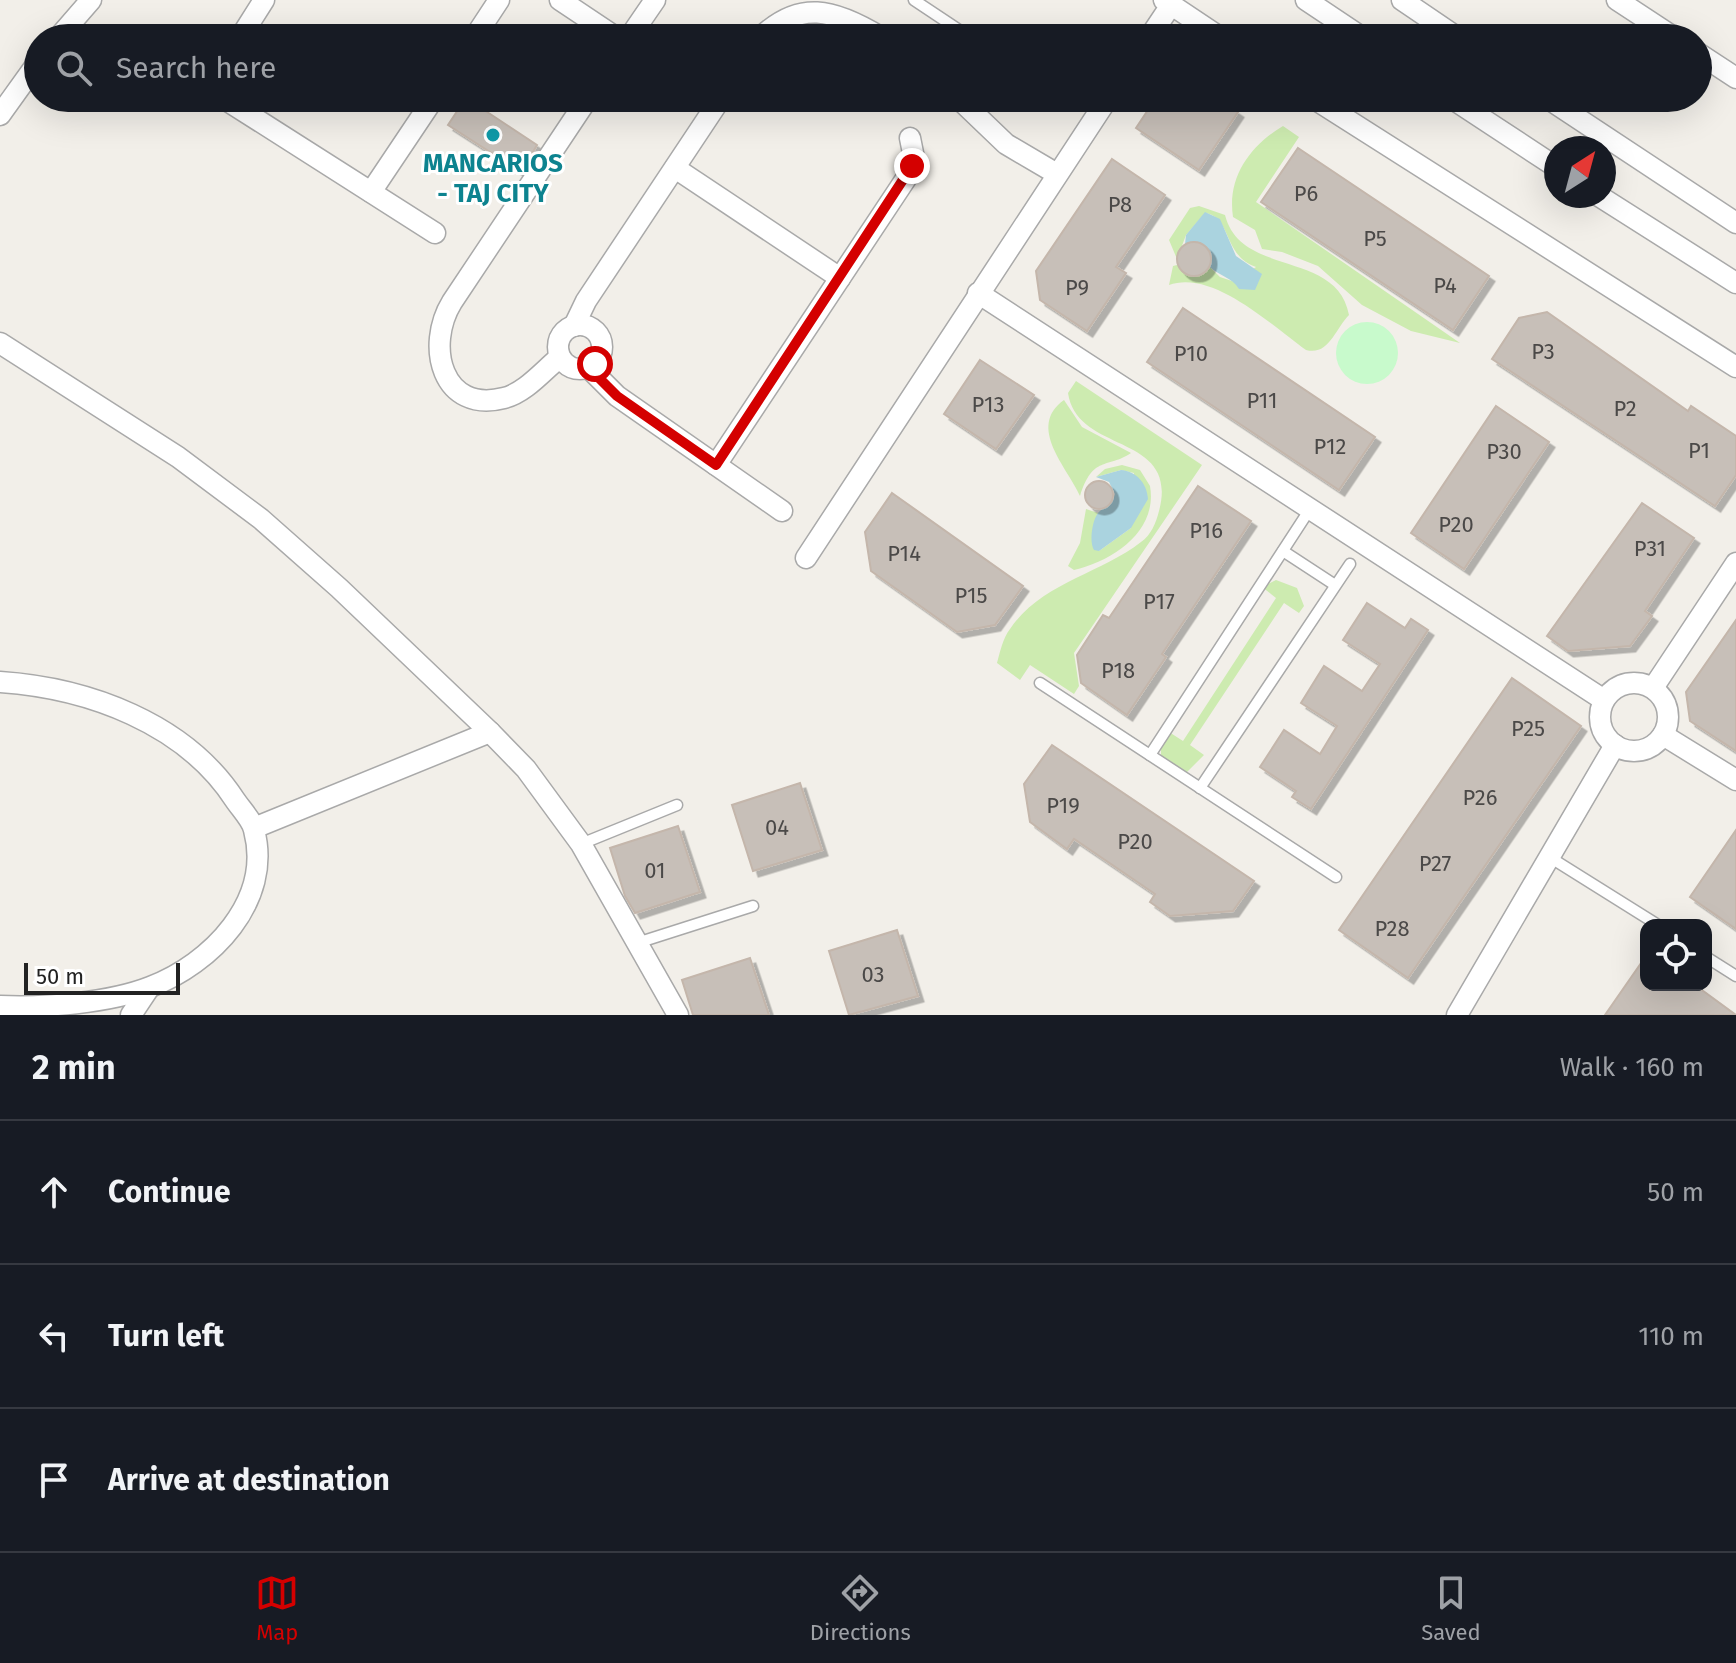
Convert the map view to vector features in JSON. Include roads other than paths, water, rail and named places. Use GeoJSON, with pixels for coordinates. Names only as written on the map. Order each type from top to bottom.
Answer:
{"type":"FeatureCollection","features":[{"type":"Feature","properties":{"kind":"street"},"geometry":{"type":"LineString","coordinates":[[70,24],[91,0]]}},
{"type":"Feature","properties":{"kind":"street"},"geometry":{"type":"LineString","coordinates":[[249,24],[264,0]]}},
{"type":"Feature","properties":{"kind":"street"},"geometry":{"type":"LineString","coordinates":[[483,24],[499,0]]}},
{"type":"Feature","properties":{"kind":"street"},"geometry":{"type":"LineString","coordinates":[[560,0],[596,24]]}},
{"type":"Feature","properties":{"kind":"street"},"geometry":{"type":"LineString","coordinates":[[639,24],[655,0]]}},
{"type":"Feature","properties":{"kind":"street"},"geometry":{"type":"LineString","coordinates":[[1306,0],[1342,24]]}},
{"type":"Feature","properties":{"kind":"street"},"geometry":{"type":"LineString","coordinates":[[1402,0],[1437,24]]}},
{"type":"Feature","properties":{"kind":"street"},"geometry":{"type":"LineString","coordinates":[[1617,0],[1654,24]]}},
{"type":"Feature","properties":{"kind":"street"},"geometry":{"type":"LineString","coordinates":[[1156,24],[1168,2],[1200,24]]}},
{"type":"Feature","properties":{"kind":"street"},"geometry":{"type":"LineString","coordinates":[[770,24],[775,16],[790,6],[808,4],[826,4],[859,24]]}},
{"type":"Feature","properties":{"kind":"street"},"geometry":{"type":"LineString","coordinates":[[1712,62],[1736,78]]}},
{"type":"Feature","properties":{"kind":"street"},"geometry":{"type":"LineString","coordinates":[[0,115],[24,82]]}},
{"type":"Feature","properties":{"kind":"street"},"geometry":{"type":"LineString","coordinates":[[245,112],[435,233]]}},
{"type":"Feature","properties":{"kind":"street"},"geometry":{"type":"LineString","coordinates":[[371,192],[425,112]]}},
{"type":"Feature","properties":{"kind":"street"},"geometry":{"type":"LineString","coordinates":[[560,357],[518,393],[487,400],[457,388],[439,362],[436,346],[443,317],[452,302],[579,112]]}},
{"type":"Feature","properties":{"kind":"street"},"geometry":{"type":"LineString","coordinates":[[560,357],[559,338],[574,326],[586,301],[712,112]]}},
{"type":"Feature","properties":{"kind":"street"},"geometry":{"type":"LineString","coordinates":[[973,112],[1006,144],[1057,174]]}},
{"type":"Feature","properties":{"kind":"street"},"geometry":{"type":"LineString","coordinates":[[806,558],[1099,112]]}},
{"type":"Feature","properties":{"kind":"street"},"geometry":{"type":"LineString","coordinates":[[1335,112],[1736,367]]}},
{"type":"Feature","properties":{"kind":"street"},"geometry":{"type":"LineString","coordinates":[[1472,112],[1544,159]]}},
{"type":"Feature","properties":{"kind":"street"},"geometry":{"type":"LineString","coordinates":[[1568,112],[1736,223]]}},
{"type":"Feature","properties":{"kind":"street"},"geometry":{"type":"LineString","coordinates":[[716,465],[909,174],[914,158],[910,138]]}},
{"type":"Feature","properties":{"kind":"street"},"geometry":{"type":"LineString","coordinates":[[675,168],[840,278]]}},
{"type":"Feature","properties":{"kind":"street"},"geometry":{"type":"LineString","coordinates":[[1616,207],[1736,283]]}},
{"type":"Feature","properties":{"kind":"street"},"geometry":{"type":"LineString","coordinates":[[978,293],[1604,700]]}},
{"type":"Feature","properties":{"kind":"street"},"geometry":{"type":"LineString","coordinates":[[560,357],[576,369],[589,368],[601,353],[601,340],[593,329],[574,326]]}},
{"type":"Feature","properties":{"kind":"street"},"geometry":{"type":"LineString","coordinates":[[2,346],[178,457],[261,519],[339,588],[490,732],[526,769],[581,844],[678,1015]]}},
{"type":"Feature","properties":{"kind":"street"},"geometry":{"type":"LineString","coordinates":[[589,368],[617,396],[782,511]]}},
{"type":"Feature","properties":{"kind":"street"},"geometry":{"type":"LineString","coordinates":[[1653,688],[1736,563]]}},
{"type":"Feature","properties":{"kind":"street"},"geometry":{"type":"LineString","coordinates":[[0,682],[85,699],[137,715],[184,744],[224,782],[254,828],[257,862],[251,895],[235,924],[207,953],[175,976],[149,988],[75,1008],[0,1006]]}},
{"type":"Feature","properties":{"kind":"street"},"geometry":{"type":"LineString","coordinates":[[1640,683],[1653,688],[1667,710],[1663,735],[1641,750],[1615,745],[1601,725],[1604,700],[1614,689],[1626,684],[1640,683]]}},
{"type":"Feature","properties":{"kind":"street"},"geometry":{"type":"LineString","coordinates":[[254,828],[490,732]]}},
{"type":"Feature","properties":{"kind":"street"},"geometry":{"type":"LineString","coordinates":[[1663,735],[1736,780]]}},
{"type":"Feature","properties":{"kind":"street"},"geometry":{"type":"LineString","coordinates":[[1457,1015],[1615,745]]}},
{"type":"Feature","properties":{"kind":"street"},"geometry":{"type":"LineString","coordinates":[[131,1015],[149,988]]}},
{"type":"Feature","properties":{"kind":"lane"},"geometry":{"type":"LineString","coordinates":[[914,0],[950,24]]}},
{"type":"Feature","properties":{"kind":"lane"},"geometry":{"type":"LineString","coordinates":[[1150,755],[1310,509]]}},
{"type":"Feature","properties":{"kind":"lane"},"geometry":{"type":"LineString","coordinates":[[1283,551],[1335,585]]}},
{"type":"Feature","properties":{"kind":"lane"},"geometry":{"type":"LineString","coordinates":[[1200,788],[1350,564]]}},
{"type":"Feature","properties":{"kind":"lane"},"geometry":{"type":"LineString","coordinates":[[1040,683],[1336,877]]}},
{"type":"Feature","properties":{"kind":"lane"},"geometry":{"type":"LineString","coordinates":[[581,844],[677,805]]}},
{"type":"Feature","properties":{"kind":"lane"},"geometry":{"type":"LineString","coordinates":[[1551,858],[1648,919]]}},
{"type":"Feature","properties":{"kind":"lane"},"geometry":{"type":"LineString","coordinates":[[637,943],[753,906]]}},
{"type":"Feature","properties":{"kind":"lane"},"geometry":{"type":"LineString","coordinates":[[1712,961],[1736,976]]}},
{"type":"Feature","properties":{"kind":"water"},"geometry":{"type":"Polygon","coordinates":[[[1205,212],[1220,219],[1236,256],[1262,274],[1255,290],[1239,289],[1210,267],[1211,256],[1201,243],[1185,244],[1186,235],[1205,212]]]}},
{"type":"Feature","properties":{"kind":"water"},"geometry":{"type":"Polygon","coordinates":[[[1121,470],[1140,479],[1148,499],[1131,528],[1099,551],[1094,550],[1091,537],[1094,521],[1115,494],[1109,482],[1096,477],[1121,470]]]}},
{"type":"Feature","properties":{"kind":"place","name":"MANCARIOS - TAJ CITY"},"geometry":{"type":"Point","coordinates":[493,135]}}]}
